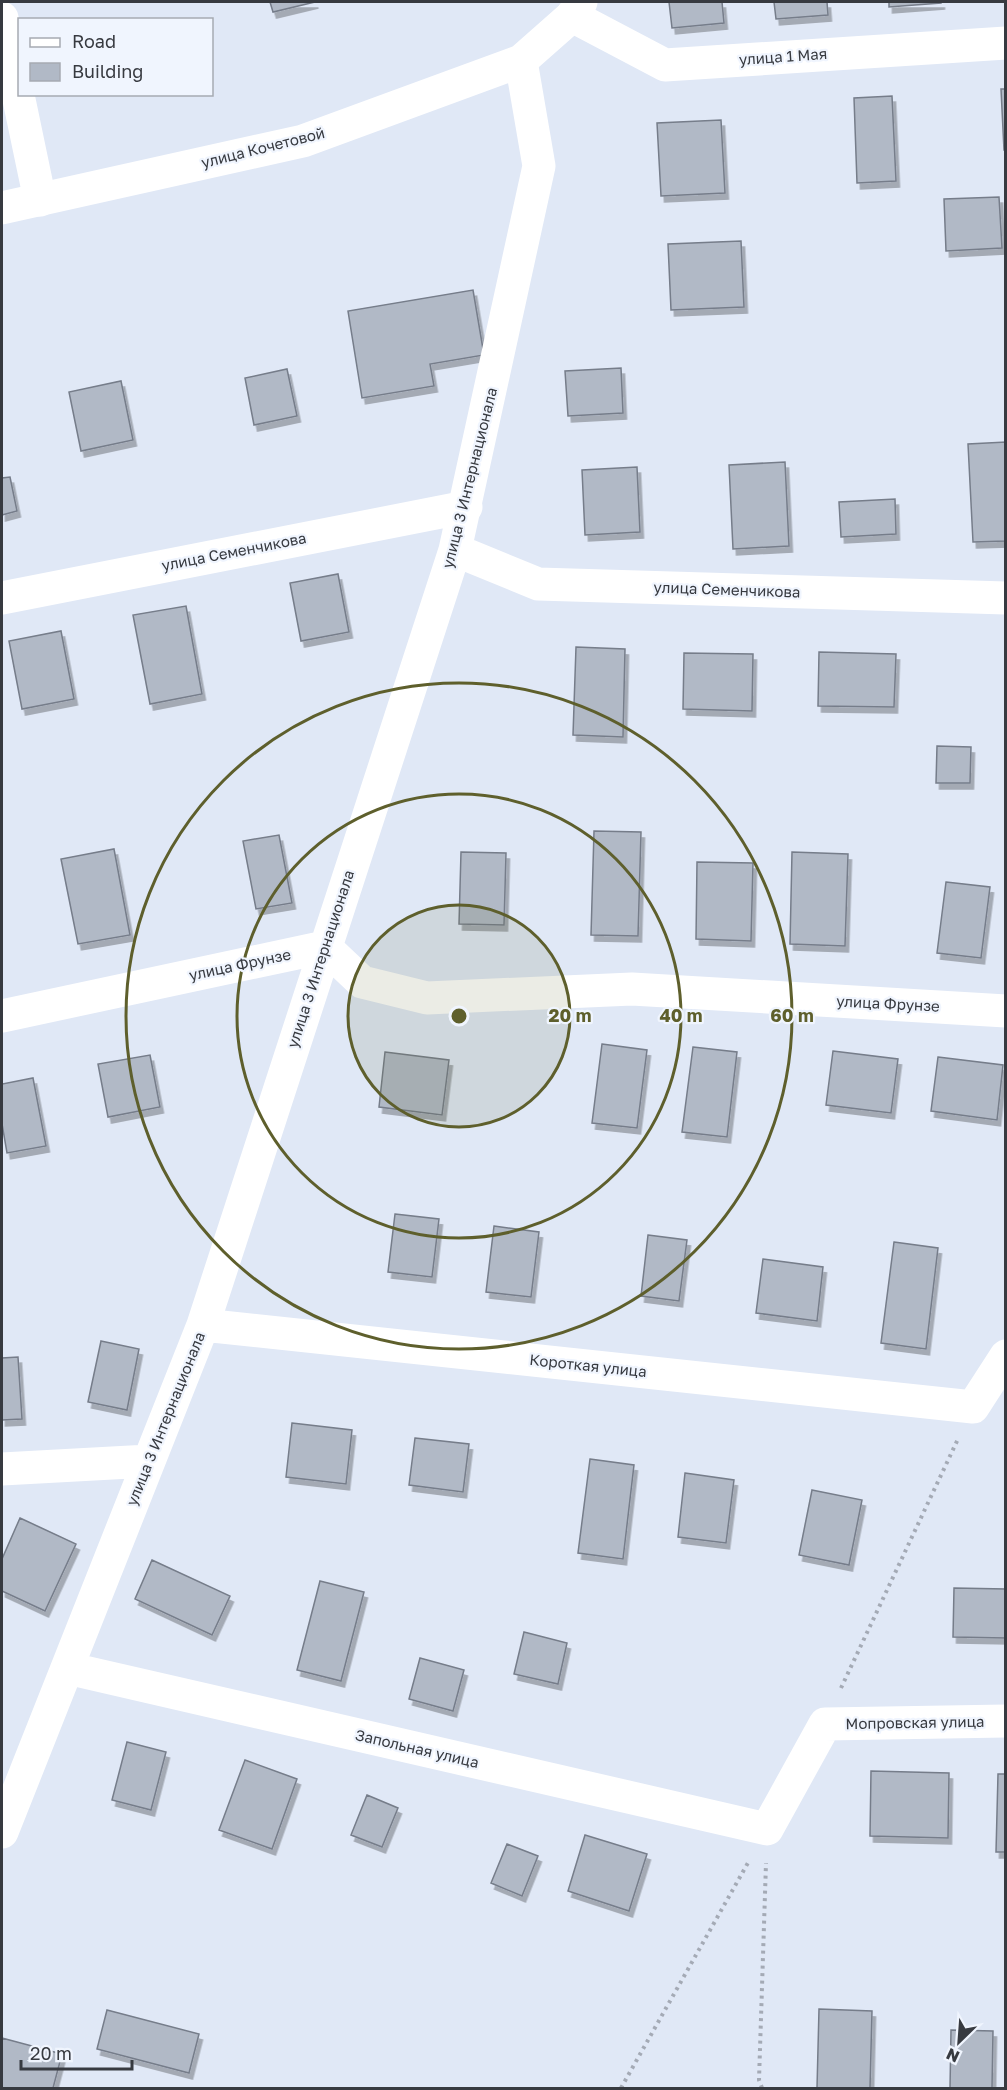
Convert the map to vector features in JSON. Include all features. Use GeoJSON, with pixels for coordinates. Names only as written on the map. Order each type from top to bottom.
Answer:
{"type":"FeatureCollection","features":[{"type":"Feature","properties":{"kind":"street","name":"улица 1 Мая"},"geometry":{"type":"LineString","coordinates":[[577,9],[665,65],[1005,43]]}},
{"type":"Feature","properties":{"kind":"street","name":"улица Кочетовой"},"geometry":{"type":"LineString","coordinates":[[2,208],[303,141],[521,61],[577,9]]}},
{"type":"Feature","properties":{"kind":"street"},"geometry":{"type":"LineString","coordinates":[[2,18],[18,95]]}},
{"type":"Feature","properties":{"kind":"street","name":"улица 3 Интернационала"},"geometry":{"type":"LineString","coordinates":[[2,1832],[203,1325],[455,550],[539,166],[521,61]]}},
{"type":"Feature","properties":{"kind":"street"},"geometry":{"type":"LineString","coordinates":[[18,96],[40,200]]}},
{"type":"Feature","properties":{"kind":"street","name":"улица Семенчикова"},"geometry":{"type":"LineString","coordinates":[[2,598],[466,507]]}},
{"type":"Feature","properties":{"kind":"street","name":"улица Семенчикова"},"geometry":{"type":"LineString","coordinates":[[455,550],[538,584],[1005,598]]}},
{"type":"Feature","properties":{"kind":"street","name":"улица Фрунзе"},"geometry":{"type":"LineString","coordinates":[[2,1016],[325,947],[362,982],[427,998],[632,989],[1005,1011]]}},
{"type":"Feature","properties":{"kind":"street","name":"Короткая улица"},"geometry":{"type":"LineString","coordinates":[[203,1325],[973,1407]]}},
{"type":"Feature","properties":{"kind":"street"},"geometry":{"type":"LineString","coordinates":[[973,1407],[1005,1356]]}},
{"type":"Feature","properties":{"kind":"street"},"geometry":{"type":"LineString","coordinates":[[2,1469],[149,1461]]}},
{"type":"Feature","properties":{"kind":"street","name":"Запольная улица"},"geometry":{"type":"LineString","coordinates":[[67,1668],[767,1829]]}},
{"type":"Feature","properties":{"kind":"street","name":"Мопровская улица"},"geometry":{"type":"LineString","coordinates":[[825,1724],[1005,1721]]}},
{"type":"Feature","properties":{"kind":"street"},"geometry":{"type":"LineString","coordinates":[[767,1829],[825,1724]]}},
{"type":"Feature","properties":{"kind":"path"},"geometry":{"type":"LineString","coordinates":[[825,1724],[973,1407]]}},
{"type":"Feature","properties":{"kind":"path"},"geometry":{"type":"LineString","coordinates":[[621,2088],[767,1829]]}},
{"type":"Feature","properties":{"kind":"path"},"geometry":{"type":"LineString","coordinates":[[762,2088],[759,2080],[767,1829]]}},
{"type":"Feature","properties":{"kind":"building"},"geometry":{"type":"Polygon","coordinates":[[[270,2],[315,2],[273,12],[270,2]]]}},
{"type":"Feature","properties":{"kind":"building"},"geometry":{"type":"Polygon","coordinates":[[[669,2],[722,2],[724,23],[672,28],[669,2]]]}},
{"type":"Feature","properties":{"kind":"building"},"geometry":{"type":"Polygon","coordinates":[[[774,2],[827,2],[828,15],[776,19],[774,2]]]}},
{"type":"Feature","properties":{"kind":"building"},"geometry":{"type":"Polygon","coordinates":[[[889,2],[941,2],[941,3],[889,7],[889,2]]]}},
{"type":"Feature","properties":{"kind":"building"},"geometry":{"type":"Polygon","coordinates":[[[1001,89],[1006,89],[1006,150],[1004,150],[1001,89]]]}},
{"type":"Feature","properties":{"kind":"building"},"geometry":{"type":"Polygon","coordinates":[[[892,96],[896,181],[857,183],[854,98],[892,96]]]}},
{"type":"Feature","properties":{"kind":"building"},"geometry":{"type":"Polygon","coordinates":[[[721,120],[725,193],[661,196],[657,123],[721,120]]]}},
{"type":"Feature","properties":{"kind":"building"},"geometry":{"type":"Polygon","coordinates":[[[999,197],[1002,248],[946,251],[944,199],[999,197]]]}},
{"type":"Feature","properties":{"kind":"building"},"geometry":{"type":"Polygon","coordinates":[[[741,241],[744,307],[671,310],[668,244],[741,241]]]}},
{"type":"Feature","properties":{"kind":"building"},"geometry":{"type":"Polygon","coordinates":[[[473,290],[484,355],[430,364],[434,386],[362,398],[348,311],[473,290]]]}},
{"type":"Feature","properties":{"kind":"building"},"geometry":{"type":"Polygon","coordinates":[[[621,368],[623,413],[568,416],[565,371],[621,368]]]}},
{"type":"Feature","properties":{"kind":"building"},"geometry":{"type":"Polygon","coordinates":[[[287,369],[297,416],[254,425],[245,378],[287,369]]]}},
{"type":"Feature","properties":{"kind":"building"},"geometry":{"type":"Polygon","coordinates":[[[121,381],[133,440],[81,451],[69,392],[121,381]]]}},
{"type":"Feature","properties":{"kind":"building"},"geometry":{"type":"Polygon","coordinates":[[[1006,442],[1006,541],[973,542],[968,444],[1006,442]]]}},
{"type":"Feature","properties":{"kind":"building"},"geometry":{"type":"Polygon","coordinates":[[[785,462],[789,546],[733,549],[729,465],[785,462]]]}},
{"type":"Feature","properties":{"kind":"building"},"geometry":{"type":"Polygon","coordinates":[[[637,467],[640,532],[585,535],[582,470],[637,467]]]}},
{"type":"Feature","properties":{"kind":"building"},"geometry":{"type":"Polygon","coordinates":[[[10,477],[17,511],[2,515],[2,478],[10,477]]]}},
{"type":"Feature","properties":{"kind":"building"},"geometry":{"type":"Polygon","coordinates":[[[895,499],[896,534],[841,537],[839,502],[895,499]]]}},
{"type":"Feature","properties":{"kind":"building"},"geometry":{"type":"Polygon","coordinates":[[[338,574],[349,632],[301,641],[290,583],[338,574]]]}},
{"type":"Feature","properties":{"kind":"building"},"geometry":{"type":"Polygon","coordinates":[[[186,606],[202,694],[150,704],[133,615],[186,606]]]}},
{"type":"Feature","properties":{"kind":"building"},"geometry":{"type":"Polygon","coordinates":[[[61,631],[74,699],[22,709],[9,641],[61,631]]]}},
{"type":"Feature","properties":{"kind":"building"},"geometry":{"type":"Polygon","coordinates":[[[576,647],[625,649],[623,737],[573,735],[576,647]]]}},
{"type":"Feature","properties":{"kind":"building"},"geometry":{"type":"Polygon","coordinates":[[[819,652],[896,654],[894,707],[818,706],[819,652]]]}},
{"type":"Feature","properties":{"kind":"building"},"geometry":{"type":"Polygon","coordinates":[[[684,653],[753,654],[752,711],[683,709],[684,653]]]}},
{"type":"Feature","properties":{"kind":"building"},"geometry":{"type":"Polygon","coordinates":[[[937,746],[971,747],[970,783],[936,783],[937,746]]]}},
{"type":"Feature","properties":{"kind":"building"},"geometry":{"type":"Polygon","coordinates":[[[594,831],[641,832],[638,936],[591,935],[594,831]]]}},
{"type":"Feature","properties":{"kind":"building"},"geometry":{"type":"Polygon","coordinates":[[[279,835],[292,903],[256,909],[243,841],[279,835]]]}},
{"type":"Feature","properties":{"kind":"building"},"geometry":{"type":"Polygon","coordinates":[[[114,849],[130,935],[78,944],[61,859],[114,849]]]}},
{"type":"Feature","properties":{"kind":"building"},"geometry":{"type":"Polygon","coordinates":[[[461,852],[506,853],[504,925],[459,924],[461,852]]]}},
{"type":"Feature","properties":{"kind":"building"},"geometry":{"type":"Polygon","coordinates":[[[792,852],[848,854],[845,946],[790,944],[792,852]]]}},
{"type":"Feature","properties":{"kind":"building"},"geometry":{"type":"Polygon","coordinates":[[[697,862],[753,863],[751,941],[696,939],[697,862]]]}},
{"type":"Feature","properties":{"kind":"building"},"geometry":{"type":"Polygon","coordinates":[[[946,882],[990,887],[981,958],[937,953],[946,882]]]}},
{"type":"Feature","properties":{"kind":"building"},"geometry":{"type":"Polygon","coordinates":[[[602,1044],[647,1050],[637,1128],[592,1123],[602,1044]]]}},
{"type":"Feature","properties":{"kind":"building"},"geometry":{"type":"Polygon","coordinates":[[[693,1047],[737,1052],[727,1137],[682,1132],[693,1047]]]}},
{"type":"Feature","properties":{"kind":"building"},"geometry":{"type":"Polygon","coordinates":[[[833,1051],[898,1059],[891,1113],[826,1105],[833,1051]]]}},
{"type":"Feature","properties":{"kind":"building"},"geometry":{"type":"Polygon","coordinates":[[[385,1052],[449,1060],[442,1115],[379,1107],[385,1052]]]}},
{"type":"Feature","properties":{"kind":"building"},"geometry":{"type":"Polygon","coordinates":[[[150,1055],[160,1107],[108,1117],[98,1064],[150,1055]]]}},
{"type":"Feature","properties":{"kind":"building"},"geometry":{"type":"Polygon","coordinates":[[[938,1057],[1003,1065],[997,1120],[931,1111],[938,1057]]]}},
{"type":"Feature","properties":{"kind":"building"},"geometry":{"type":"Polygon","coordinates":[[[33,1078],[46,1146],[7,1153],[2,1124],[2,1084],[33,1078]]]}},
{"type":"Feature","properties":{"kind":"building"},"geometry":{"type":"Polygon","coordinates":[[[395,1214],[439,1219],[432,1277],[388,1272],[395,1214]]]}},
{"type":"Feature","properties":{"kind":"building"},"geometry":{"type":"Polygon","coordinates":[[[494,1226],[539,1232],[531,1297],[486,1292],[494,1226]]]}},
{"type":"Feature","properties":{"kind":"building"},"geometry":{"type":"Polygon","coordinates":[[[648,1235],[687,1240],[679,1301],[641,1296],[648,1235]]]}},
{"type":"Feature","properties":{"kind":"building"},"geometry":{"type":"Polygon","coordinates":[[[894,1242],[938,1248],[926,1349],[881,1343],[894,1242]]]}},
{"type":"Feature","properties":{"kind":"building"},"geometry":{"type":"Polygon","coordinates":[[[763,1259],[823,1267],[817,1321],[756,1313],[763,1259]]]}},
{"type":"Feature","properties":{"kind":"building"},"geometry":{"type":"Polygon","coordinates":[[[101,1341],[139,1349],[127,1410],[88,1402],[101,1341]]]}},
{"type":"Feature","properties":{"kind":"building"},"geometry":{"type":"Polygon","coordinates":[[[18,1357],[22,1419],[2,1420],[2,1358],[18,1357]]]}},
{"type":"Feature","properties":{"kind":"building"},"geometry":{"type":"Polygon","coordinates":[[[292,1423],[352,1430],[346,1484],[286,1477],[292,1423]]]}},
{"type":"Feature","properties":{"kind":"building"},"geometry":{"type":"Polygon","coordinates":[[[415,1438],[469,1444],[463,1492],[409,1485],[415,1438]]]}},
{"type":"Feature","properties":{"kind":"building"},"geometry":{"type":"Polygon","coordinates":[[[590,1459],[634,1465],[623,1559],[578,1553],[590,1459]]]}},
{"type":"Feature","properties":{"kind":"building"},"geometry":{"type":"Polygon","coordinates":[[[685,1473],[734,1480],[726,1543],[678,1537],[685,1473]]]}},
{"type":"Feature","properties":{"kind":"building"},"geometry":{"type":"Polygon","coordinates":[[[812,1490],[862,1500],[849,1565],[799,1555],[812,1490]]]}},
{"type":"Feature","properties":{"kind":"building"},"geometry":{"type":"Polygon","coordinates":[[[20,1518],[76,1544],[45,1611],[2,1591],[2,1559],[20,1518]]]}},
{"type":"Feature","properties":{"kind":"building"},"geometry":{"type":"Polygon","coordinates":[[[152,1560],[230,1596],[212,1635],[135,1599],[152,1560]]]}},
{"type":"Feature","properties":{"kind":"building"},"geometry":{"type":"Polygon","coordinates":[[[320,1581],[364,1592],[341,1681],[297,1670],[320,1581]]]}},
{"type":"Feature","properties":{"kind":"building"},"geometry":{"type":"Polygon","coordinates":[[[954,1588],[1006,1589],[1006,1638],[953,1637],[954,1588]]]}},
{"type":"Feature","properties":{"kind":"building"},"geometry":{"type":"Polygon","coordinates":[[[524,1632],[567,1643],[558,1684],[514,1674],[524,1632]]]}},
{"type":"Feature","properties":{"kind":"building"},"geometry":{"type":"Polygon","coordinates":[[[420,1658],[464,1670],[453,1711],[409,1699],[420,1658]]]}},
{"type":"Feature","properties":{"kind":"building"},"geometry":{"type":"Polygon","coordinates":[[[127,1742],[166,1752],[151,1810],[112,1800],[127,1742]]]}},
{"type":"Feature","properties":{"kind":"building"},"geometry":{"type":"Polygon","coordinates":[[[245,1760],[297,1779],[272,1849],[219,1830],[245,1760]]]}},
{"type":"Feature","properties":{"kind":"building"},"geometry":{"type":"Polygon","coordinates":[[[871,1771],[949,1773],[948,1838],[870,1836],[871,1771]]]}},
{"type":"Feature","properties":{"kind":"building"},"geometry":{"type":"Polygon","coordinates":[[[998,1774],[1006,1774],[1006,1852],[996,1852],[998,1774]]]}},
{"type":"Feature","properties":{"kind":"building"},"geometry":{"type":"Polygon","coordinates":[[[367,1795],[398,1808],[382,1847],[351,1835],[367,1795]]]}},
{"type":"Feature","properties":{"kind":"building"},"geometry":{"type":"Polygon","coordinates":[[[585,1835],[647,1854],[629,1911],[568,1891],[585,1835]]]}},
{"type":"Feature","properties":{"kind":"building"},"geometry":{"type":"Polygon","coordinates":[[[507,1844],[538,1856],[522,1896],[491,1883],[507,1844]]]}},
{"type":"Feature","properties":{"kind":"building"},"geometry":{"type":"Polygon","coordinates":[[[819,2009],[872,2011],[870,2088],[817,2088],[819,2009]]]}},
{"type":"Feature","properties":{"kind":"building"},"geometry":{"type":"Polygon","coordinates":[[[107,2010],[199,2034],[189,2073],[97,2049],[107,2010]]]}},
{"type":"Feature","properties":{"kind":"building"},"geometry":{"type":"Polygon","coordinates":[[[951,2030],[993,2031],[992,2088],[950,2088],[951,2030]]]}},
{"type":"Feature","properties":{"kind":"building"},"geometry":{"type":"Polygon","coordinates":[[[2,2038],[62,2054],[53,2088],[2,2088],[2,2038]]]}}]}
